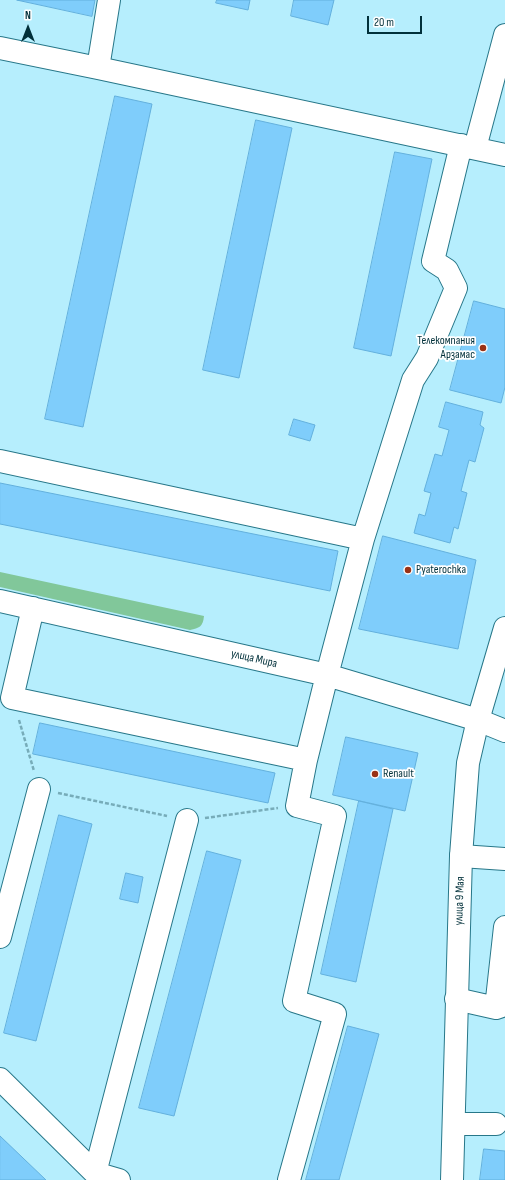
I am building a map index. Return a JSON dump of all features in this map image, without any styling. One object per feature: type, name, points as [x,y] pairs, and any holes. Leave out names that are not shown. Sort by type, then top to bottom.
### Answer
[{"type":"main road","points":[[98,68],[109,0]]},
{"type":"main road","points":[[289,1180],[335,1014],[294,1001],[335,816],[296,806],[327,675],[363,539],[413,380],[427,358],[456,288],[447,270],[433,261],[468,146],[505,35]]},
{"type":"main road","points":[[0,48],[505,155]]},
{"type":"main road","points":[[0,461],[363,539]]},
{"type":"main road","name":"улица Мира","points":[[0,601],[327,675],[478,720],[505,731]]},
{"type":"main road","points":[[33,608],[12,698],[306,760]]},
{"type":"main road","name":"улица 9 Мая","points":[[452,1180],[461,856],[468,763],[478,720],[505,628]]},
{"type":"main road","points":[[0,937],[39,789]]},
{"type":"main road","points":[[95,1173],[187,820]]},
{"type":"main road","points":[[461,856],[505,859]]},
{"type":"main road","points":[[456,1000],[500,1007],[505,927]]},
{"type":"main road","points":[[0,1079],[95,1173],[119,1180]]},
{"type":"main road","points":[[454,1124],[496,1124]]},
{"type":"path","points":[[12,698],[39,789],[187,820],[296,806]]},
{"type":"green space","points":[[0,572],[204,616],[203,623],[196,629],[190,630],[0,587]]},
{"type":"building","points":[[17,0],[95,0],[92,16]]},
{"type":"building","points":[[217,0],[250,0],[248,10],[216,3]]},
{"type":"building","points":[[294,0],[334,0],[328,25],[291,16]]},
{"type":"building","points":[[115,96],[152,104],[83,427],[45,419]]},
{"type":"building","points":[[256,120],[292,128],[239,378],[203,370]]},
{"type":"building","points":[[395,152],[432,159],[391,356],[354,348]]},
{"type":"building","name":"Телекомпания Арзамас","points":[[474,301],[505,309],[505,387],[501,403],[450,390]]},
{"type":"building","points":[[446,402],[483,412],[480,425],[484,428],[475,462],[469,460],[461,491],[467,493],[458,529],[454,527],[450,543],[414,533],[419,514],[425,516],[431,493],[424,491],[435,454],[442,456],[449,430],[439,427]]},
{"type":"building","points":[[294,419],[315,425],[310,441],[289,435]]},
{"type":"building","points":[[0,483],[338,551],[330,591],[0,524]]},
{"type":"building","points":[[383,536],[476,560],[458,649],[359,629]]},
{"type":"building","points":[[40,723],[275,773],[268,803],[33,754]]},
{"type":"building","name":"Renault","points":[[346,737],[418,753],[405,811],[333,795]]},
{"type":"building","points":[[359,801],[393,809],[356,982],[321,974]]},
{"type":"building","points":[[59,815],[92,824],[36,1041],[4,1033]]},
{"type":"building","points":[[207,851],[241,860],[174,1116],[139,1108]]},
{"type":"building","points":[[126,873],[143,877],[138,903],[120,899]]},
{"type":"building","points":[[348,1026],[379,1034],[339,1180],[306,1180]]},
{"type":"building","points":[[0,1136],[46,1180],[0,1180]]},
{"type":"building","points":[[484,1149],[505,1151],[505,1180],[480,1180]]},
{"type":"place","name":"Телекомпания Арзамас","points":[[483,348]]},
{"type":"place","name":"Pyaterochka","points":[[408,570]]},
{"type":"place","name":"Renault","points":[[375,774]]}]
